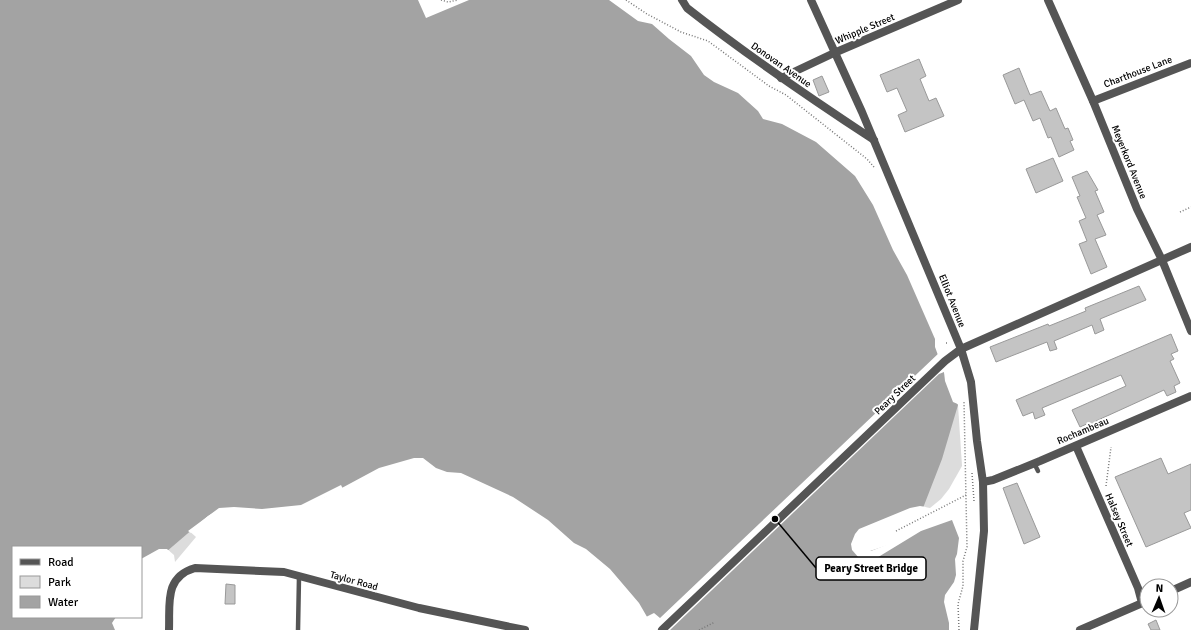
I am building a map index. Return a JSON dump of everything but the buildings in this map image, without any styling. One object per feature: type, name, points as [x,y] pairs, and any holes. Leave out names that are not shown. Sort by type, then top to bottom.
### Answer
[{"type":"street","name":"Donovan Avenue","points":[[682,0],[687,8],[781,78],[874,140]]},
{"type":"street","name":"Elliot Avenue","points":[[811,0],[874,140],[961,349],[972,382],[977,441],[983,482],[984,531],[974,630]]},
{"type":"street","name":"Whipple Street","points":[[781,78],[834,53],[958,0]]},
{"type":"street","name":"Meyerkord Avenue","points":[[1048,0],[1093,101],[1137,209],[1189,319],[1191,331]]},
{"type":"street","name":"Charthouse Lane","points":[[1093,101],[1191,63]]},
{"type":"street","name":"Peary Street","points":[[662,630],[945,361],[961,349],[1191,247]]},
{"type":"street","name":"Rochambeau","points":[[983,482],[1039,466],[1076,446],[1191,396]]},
{"type":"street","name":"Halsey Street","points":[[1076,446],[1139,590]]},
{"type":"street","name":"Taylor Road","points":[[169,630],[170,592],[179,576],[186,570],[195,568],[274,571],[419,608],[525,630]]},
{"type":"street","points":[[1179,587],[1191,582]]},
{"type":"street","points":[[1080,630],[1139,605]]},
{"type":"lane","points":[[298,630],[299,577]]},
{"type":"path","points":[[441,0],[448,2],[458,0]]},
{"type":"path","points":[[626,0],[647,14],[681,32],[708,41],[769,86],[786,95],[867,159],[874,167]]},
{"type":"path","points":[[1180,212],[1191,207]]},
{"type":"path","points":[[959,630],[960,623],[958,604],[963,586],[963,561],[967,547],[964,399]]},
{"type":"path","points":[[967,402],[968,409]]},
{"type":"path","points":[[1106,486],[1111,446]]},
{"type":"path","points":[[972,470],[974,506]]},
{"type":"path","points":[[896,531],[966,495]]},
{"type":"path","points":[[699,630],[715,622]]},
{"type":"green space","points":[[945,381],[958,405],[962,466],[949,489],[941,499],[930,508],[920,506]]},
{"type":"green space","points":[[187,529],[196,537],[175,562],[174,555],[167,549],[133,546]]},
{"type":"water","points":[[0,0],[418,0],[426,18],[469,0],[609,0],[638,21],[652,24],[691,56],[704,75],[714,82],[738,93],[758,111],[763,119],[782,124],[816,142],[855,176],[873,205],[893,250],[907,275],[935,339],[935,347],[954,399],[958,405],[942,459],[923,508],[889,523],[861,539],[860,544],[867,552],[894,543],[952,516],[962,538],[956,567],[958,577],[950,598],[953,630],[661,630],[654,623],[650,622],[639,603],[610,569],[586,549],[574,543],[548,520],[513,497],[461,473],[447,472],[436,468],[423,458],[414,458],[379,468],[325,497],[300,507],[282,511],[220,509],[208,516],[166,552],[146,565],[142,574],[142,546],[12,546],[12,618],[127,618],[127,630],[0,630]]},
{"type":"pier","points":[[940,352],[955,398],[960,405],[953,402],[945,381],[944,372],[939,374],[670,630],[659,630],[654,624],[649,624],[646,617],[654,613],[660,618]]},
{"type":"pier","points":[[341,485],[343,489],[301,509],[282,513],[220,511],[210,517],[191,533],[188,531],[219,508],[234,507],[262,509],[301,505]]},
{"type":"pier","points":[[920,506],[926,507],[924,510],[919,511],[901,523],[890,525],[862,543],[864,547],[871,551],[886,545],[938,516],[953,515],[962,534],[963,549],[958,567],[960,578],[952,599],[955,630],[949,630],[949,623],[944,602],[945,595],[954,582],[956,575],[955,559],[959,538],[952,520],[921,531],[875,559],[863,560],[859,558],[852,550],[851,544],[859,529],[910,508]]},
{"type":"pier","points":[[159,549],[167,549],[170,552],[160,557],[150,567],[147,567],[142,576],[142,558]]},
{"type":"pier","points":[[115,618],[129,618],[129,630],[115,630],[112,623]]},
{"type":"place","name":"Peary Street Bridge","points":[[775,519]]}]
